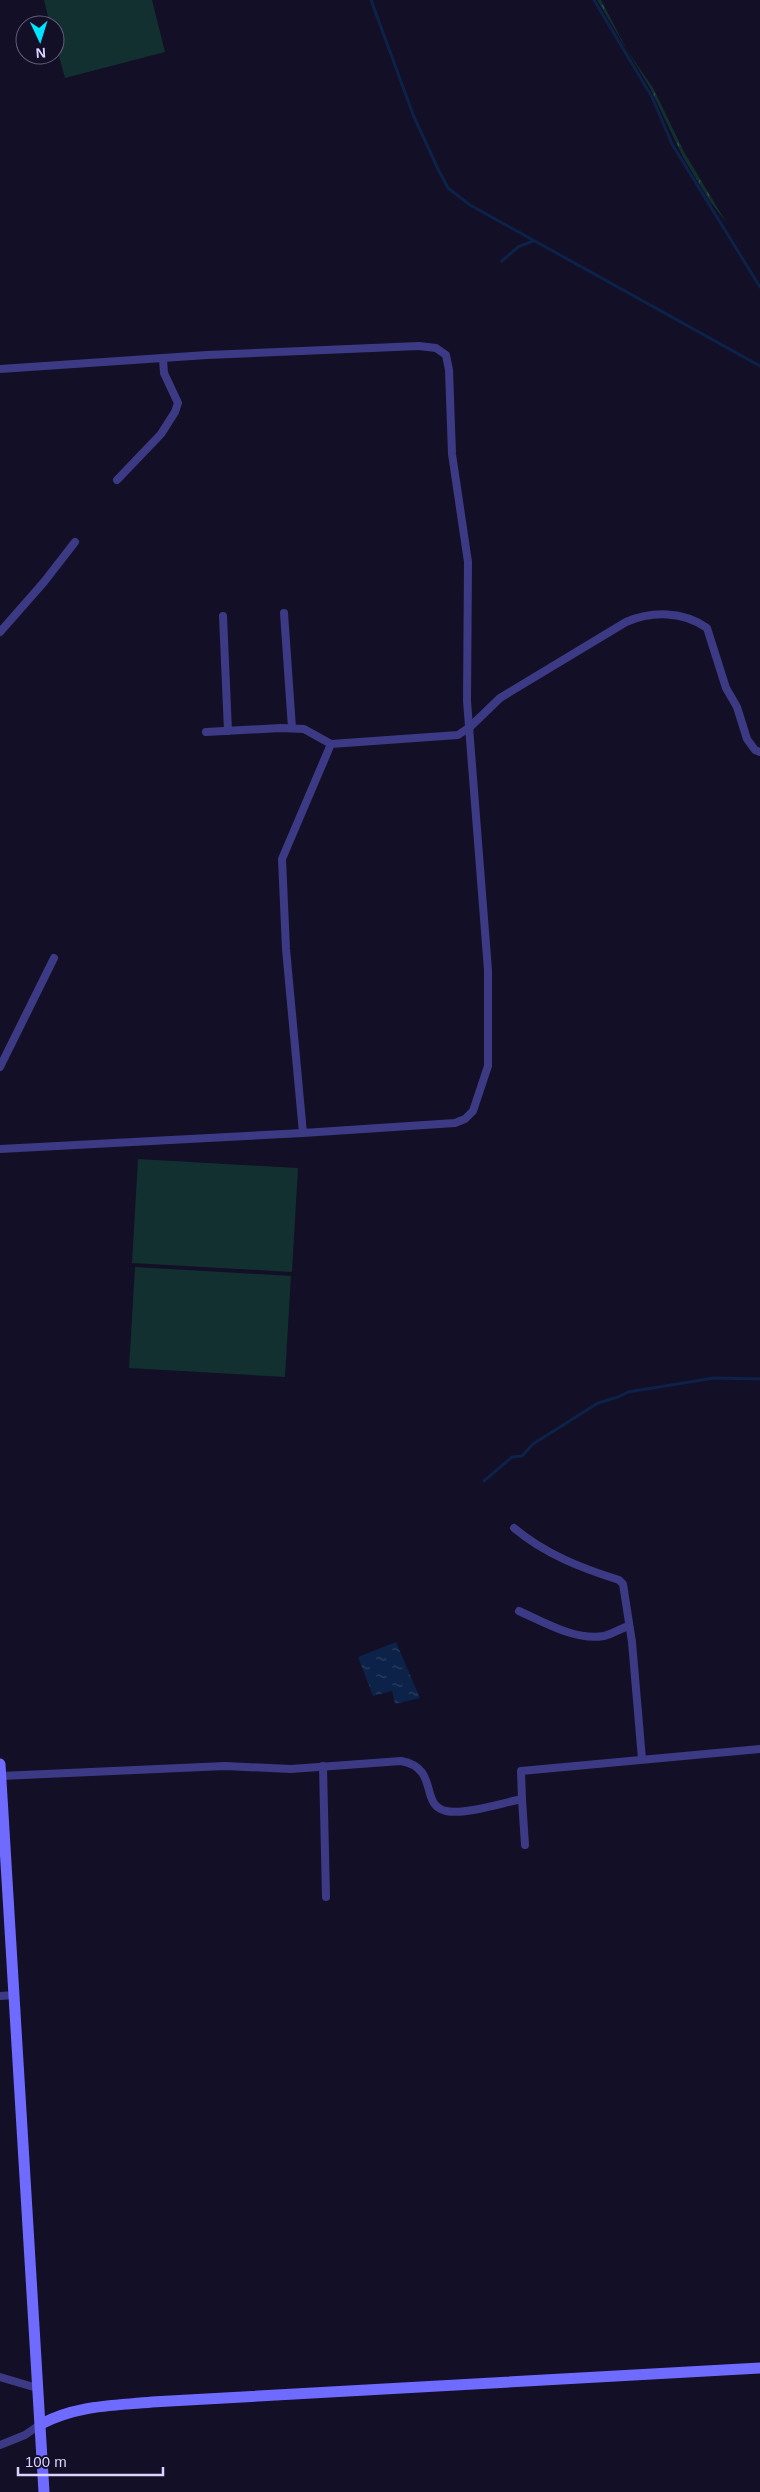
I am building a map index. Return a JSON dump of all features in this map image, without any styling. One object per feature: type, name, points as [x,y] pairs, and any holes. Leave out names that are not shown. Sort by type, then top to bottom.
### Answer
[{"type":"street","points":[[0,369],[419,346],[436,348],[446,356],[450,379],[452,454],[468,562],[467,701],[488,970],[490,1044],[488,1066],[473,1111],[465,1119],[455,1123],[0,1149]]},
{"type":"street","points":[[117,480],[161,434],[175,412],[178,402],[164,373],[163,359]]},
{"type":"street","points":[[0,632],[44,582],[75,542]]},
{"type":"street","points":[[284,613],[292,728]]},
{"type":"street","points":[[206,732],[304,729],[331,744],[458,735],[470,727],[500,698],[626,622],[642,615],[659,614],[699,622],[707,628],[726,688],[737,706],[747,739],[755,750],[760,752]]},
{"type":"street","points":[[223,616],[228,731]]},
{"type":"street","points":[[303,1133],[286,949],[282,858],[331,744]]},
{"type":"street","points":[[0,1067],[54,958]]},
{"type":"street","points":[[514,1528],[531,1543],[557,1557],[618,1580],[624,1588],[642,1759]]},
{"type":"street","points":[[519,1611],[565,1631],[595,1636],[605,1636],[629,1626]]},
{"type":"street","points":[[525,1845],[521,1771],[760,1749]]},
{"type":"street","points":[[44,2492],[0,1770],[225,1766],[292,1769],[401,1761],[412,1763],[424,1775],[432,1801],[443,1811],[454,1812],[522,1799]]},
{"type":"street","points":[[323,1766],[326,1897]]},
{"type":"street","points":[[0,1996],[14,1996]]},
{"type":"street","points":[[0,2445],[26,2435],[41,2424],[62,2413],[81,2409],[152,2402],[760,2368]]},
{"type":"street","points":[[0,2377],[37,2388]]},
{"type":"green space","points":[[44,0],[152,0],[165,52],[65,78],[61,65],[65,65],[65,15],[48,15]]},
{"type":"green space","points":[[597,0],[601,0],[626,49]]},
{"type":"green space","points":[[628,51],[653,88],[684,152],[726,222],[709,200],[683,157],[650,88]]},
{"type":"green space","points":[[138,1159],[298,1168],[292,1272],[132,1263]]},
{"type":"green space","points":[[135,1267],[291,1276],[285,1377],[129,1368]]},
{"type":"water","points":[[396,1642],[420,1698],[395,1704],[392,1691],[373,1696],[358,1657]]},
{"type":"waterway","points":[[371,0],[414,117],[448,188],[470,205],[760,366]]},
{"type":"waterway","points":[[594,0],[652,97],[672,144],[760,287]]},
{"type":"waterway","points":[[502,261],[518,247],[533,241]]},
{"type":"waterway","points":[[484,1481],[512,1457],[522,1456],[533,1444],[598,1403],[628,1392],[714,1378],[760,1379]]}]
